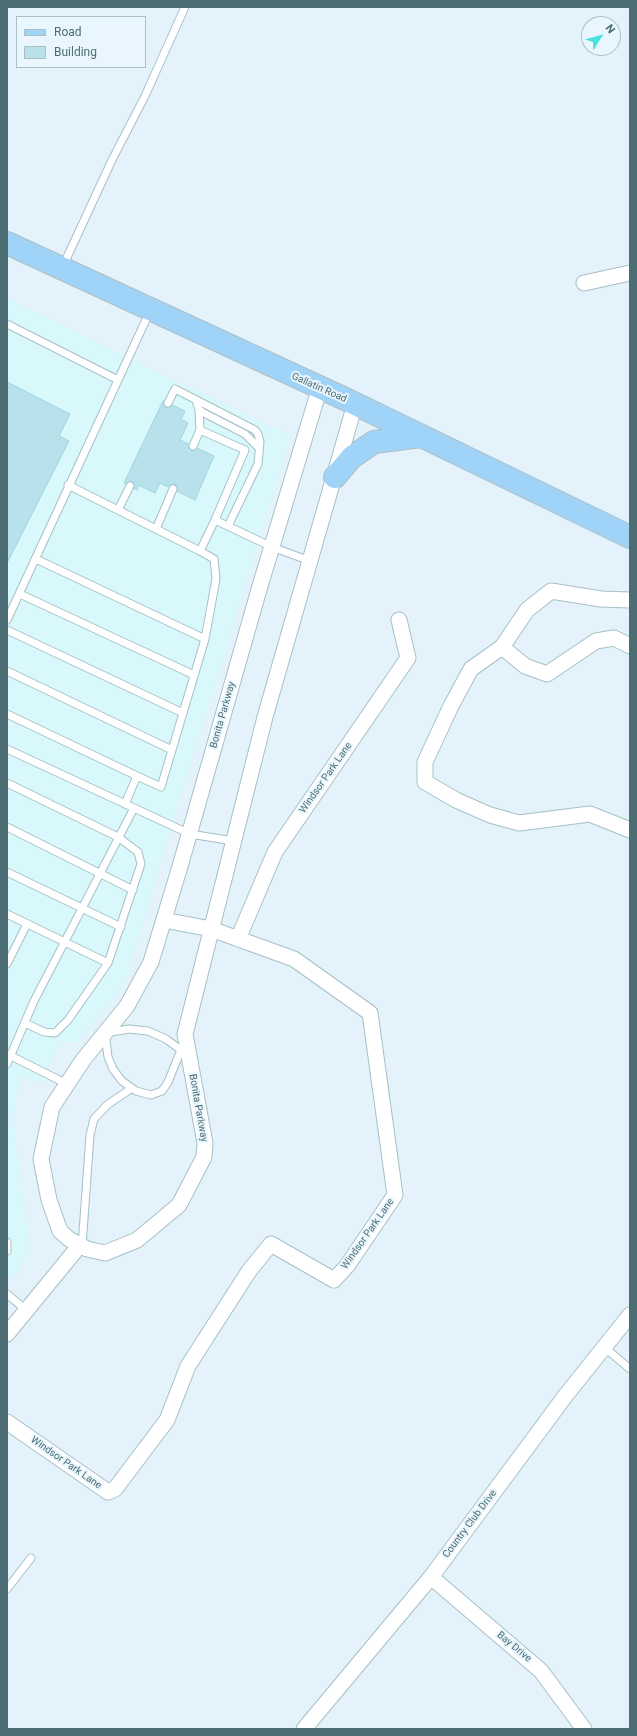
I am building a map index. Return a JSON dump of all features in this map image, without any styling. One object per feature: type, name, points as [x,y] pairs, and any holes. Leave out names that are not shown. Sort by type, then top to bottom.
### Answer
[{"type":"main road","name":"Gallatin Road","points":[[7,243],[320,387],[630,537]]},
{"type":"main road","points":[[334,476],[352,457],[374,442],[421,436]]},
{"type":"street","points":[[584,283],[630,273]]},
{"type":"street","name":"Bonita Parkway","points":[[320,387],[272,547],[190,834],[151,962],[127,1006],[83,1060],[52,1107],[41,1160],[49,1200],[60,1231],[69,1239],[81,1246],[105,1253],[137,1240],[179,1205],[204,1157],[205,1143],[185,1053],[185,1034],[265,717],[355,404]]},
{"type":"street","points":[[630,600],[601,599],[551,591],[527,610],[502,647],[471,669],[450,706],[425,762],[425,782],[456,800],[490,815],[519,823],[590,814],[630,830]]},
{"type":"street","name":"Windsor Park Lane","points":[[238,939],[275,852],[408,658],[399,620]]},
{"type":"street","points":[[502,647],[525,666],[547,674],[596,641],[614,638],[630,646]]},
{"type":"street","name":"Windsor Park Lane","points":[[7,1422],[108,1492],[115,1489],[167,1420],[188,1366],[249,1271],[271,1244],[334,1280],[347,1266],[395,1196],[370,1013],[294,960],[211,929],[164,920]]},
{"type":"street","points":[[7,1334],[81,1246]]},
{"type":"street","name":"Country Club Drive","points":[[304,1729],[431,1577],[566,1395],[630,1314]]},
{"type":"street","name":"Bay Drive","points":[[431,1577],[541,1671],[584,1729]]},
{"type":"lane","points":[[62,268],[112,160],[145,96],[185,7]]},
{"type":"lane","points":[[7,620],[36,559],[68,485],[151,309]]},
{"type":"lane","points":[[7,324],[118,380]]},
{"type":"lane","points":[[168,403],[175,389],[255,430],[258,434],[260,448],[258,464],[228,526]]},
{"type":"lane","points":[[193,446],[200,430],[199,410],[196,400]]},
{"type":"lane","points":[[199,410],[245,434],[260,448]]},
{"type":"lane","points":[[200,430],[245,450],[216,520],[200,551]]},
{"type":"lane","points":[[7,714],[161,787],[205,639],[216,579],[214,559],[68,485]]},
{"type":"lane","points":[[118,510],[130,486]]},
{"type":"lane","points":[[156,529],[173,489]]},
{"type":"lane","points":[[216,520],[272,547],[310,561]]},
{"type":"lane","points":[[36,559],[205,639]]},
{"type":"lane","points":[[20,594],[194,675]]},
{"type":"lane","points":[[7,630],[183,713]]},
{"type":"lane","points":[[7,671],[172,750]]},
{"type":"lane","points":[[7,749],[190,834],[233,841]]},
{"type":"lane","points":[[125,804],[137,776]]},
{"type":"lane","points":[[7,783],[118,838],[138,852],[141,864],[108,963],[68,1020],[55,1033],[44,1032],[25,1023]]},
{"type":"lane","points":[[7,1064],[9,1055],[34,1001],[134,808]]},
{"type":"lane","points":[[7,828],[133,890]]},
{"type":"lane","points":[[7,872],[121,927]]},
{"type":"lane","points":[[7,914],[108,963]]},
{"type":"lane","points":[[7,964],[27,924]]},
{"type":"lane","points":[[129,1029],[148,1031],[166,1039],[185,1053],[162,1091],[151,1094],[136,1091],[122,1081],[113,1069],[108,1057],[105,1033],[129,1029]]},
{"type":"lane","points":[[9,1055],[67,1084]]},
{"type":"lane","points":[[81,1246],[90,1135],[94,1119],[107,1105],[132,1088]]},
{"type":"lane","points":[[7,1242],[7,1251]]},
{"type":"lane","points":[[7,1294],[26,1310]]},
{"type":"lane","points":[[604,1347],[630,1369]]},
{"type":"lane","points":[[7,1589],[31,1558]]},
{"type":"shaded area","points":[[7,298],[290,436],[125,982],[79,1041],[60,1043],[40,1084],[21,1076],[13,1120],[30,1252],[13,1279],[7,1275]]},
{"type":"building","points":[[7,382],[70,414],[59,436],[69,441],[7,563]]},
{"type":"building","points":[[163,401],[166,408],[172,405],[185,411],[181,419],[188,423],[180,440],[188,444],[188,447],[191,450],[194,451],[197,448],[214,456],[195,500],[177,491],[178,488],[175,484],[168,487],[160,483],[155,493],[139,485],[137,490],[134,488],[132,481],[126,484],[124,483]]}]
